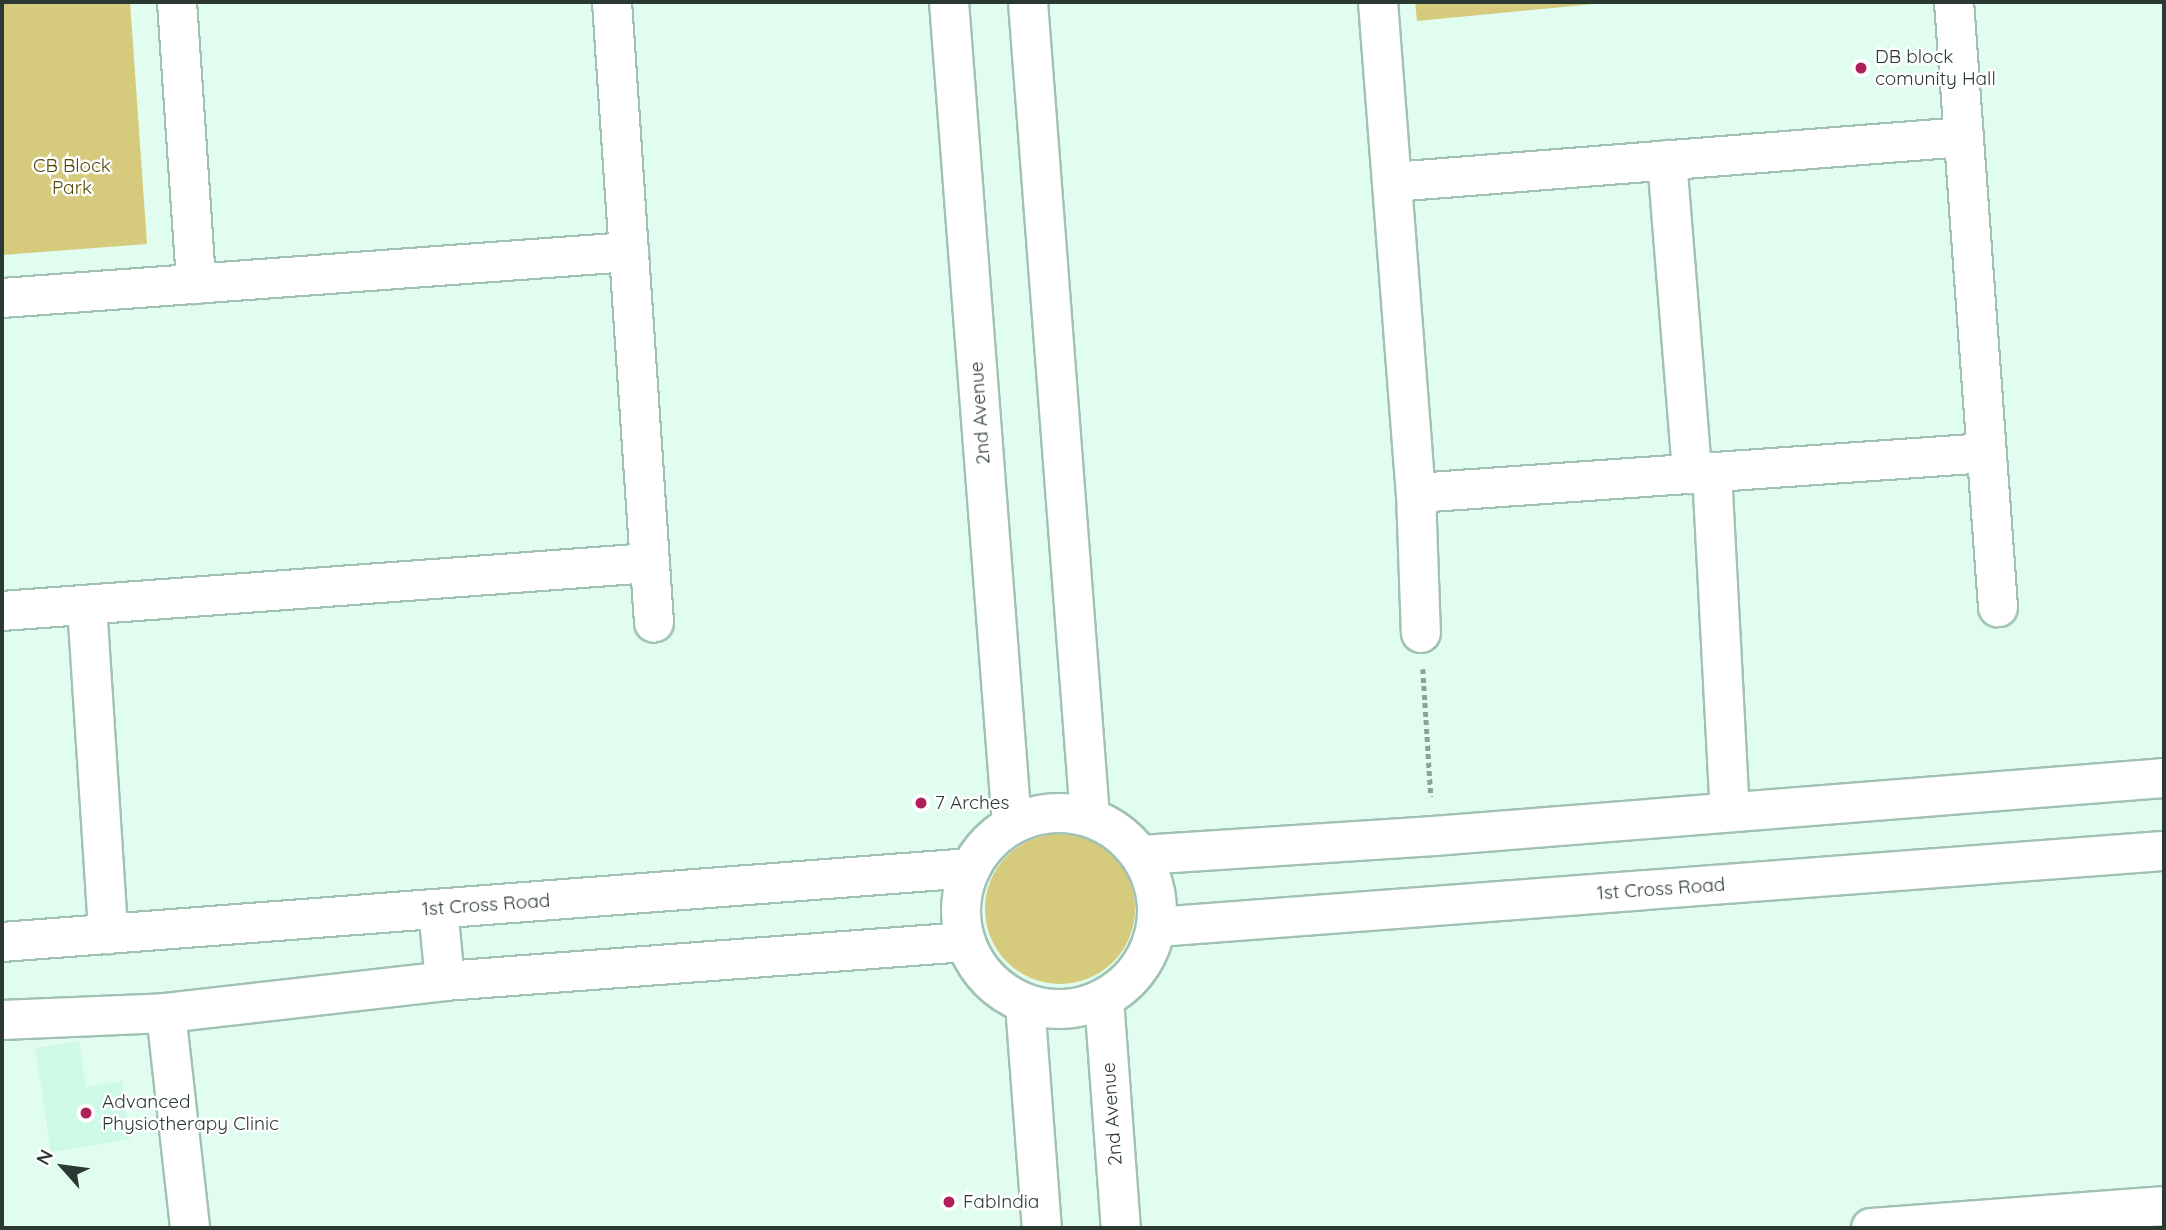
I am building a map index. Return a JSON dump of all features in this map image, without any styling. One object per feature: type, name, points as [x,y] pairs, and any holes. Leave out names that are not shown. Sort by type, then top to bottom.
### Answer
[{"type":"street","points":[[177,2],[196,284]]},
{"type":"street","points":[[612,2],[654,623]]},
{"type":"street","name":"2nd Avenue","points":[[949,2],[1012,825]]},
{"type":"street","points":[[1028,2],[1090,817]]},
{"type":"street","points":[[1378,2],[1416,493],[1421,634]]},
{"type":"street","points":[[1954,2],[1998,607]]},
{"type":"street","points":[[1393,182],[1964,138]]},
{"type":"street","points":[[1667,160],[1702,473],[1730,811]]},
{"type":"street","points":[[2,299],[629,253]]},
{"type":"street","points":[[1416,493],[1987,453]]},
{"type":"street","points":[[2,611],[650,564]]},
{"type":"street","points":[[87,605],[108,934]]},
{"type":"street","points":[[1140,855],[1434,836],[2164,778]]},
{"type":"street","points":[[1050,813],[1090,817],[1118,832],[1140,855],[1152,877],[1158,902],[1157,927],[1150,950],[1139,970],[1123,986],[1104,999],[1065,1010],[1025,1004],[1005,994],[988,980],[965,942],[961,917],[963,892],[971,868],[995,836],[1012,825],[1050,813]]},
{"type":"street","name":"1st Cross Road","points":[[1157,927],[2164,851]]},
{"type":"street","name":"1st Cross Road","points":[[2,942],[971,868]]},
{"type":"street","points":[[438,909],[445,981]]},
{"type":"street","points":[[2,1020],[166,1013],[445,981],[965,942]]},
{"type":"street","name":"2nd Avenue","points":[[1104,999],[1121,1228]]},
{"type":"street","points":[[1025,1004],[1042,1228]]},
{"type":"street","points":[[166,1013],[190,1228]]},
{"type":"street","points":[[1871,1228],[2068,1221],[2164,1206]]},
{"type":"path","points":[[1421,634],[1434,836]]},
{"type":"shaded area","name":"Advanced Physiotherapy Clinic","points":[[79,1041],[86,1087],[122,1081],[131,1139],[51,1152],[35,1048]]},
{"type":"green space","name":"CB Block Park","points":[[2,2],[130,2],[147,244],[2,255]]},
{"type":"green space","points":[[1415,2],[1614,2],[1417,21]]},
{"type":"green space","points":[[1060,834],[1089,839],[1113,856],[1130,880],[1135,909],[1130,938],[1113,962],[1089,979],[1060,984],[1031,979],[1007,962],[990,938],[985,909],[990,880],[1007,856],[1031,839]]},
{"type":"place","name":"DB block comunity Hall","points":[[1861,68]]},
{"type":"place","name":"7 Arches","points":[[921,803]]},
{"type":"place","name":"Advanced Physiotherapy Clinic","points":[[86,1113]]},
{"type":"place","name":"FabIndia","points":[[949,1202]]}]
